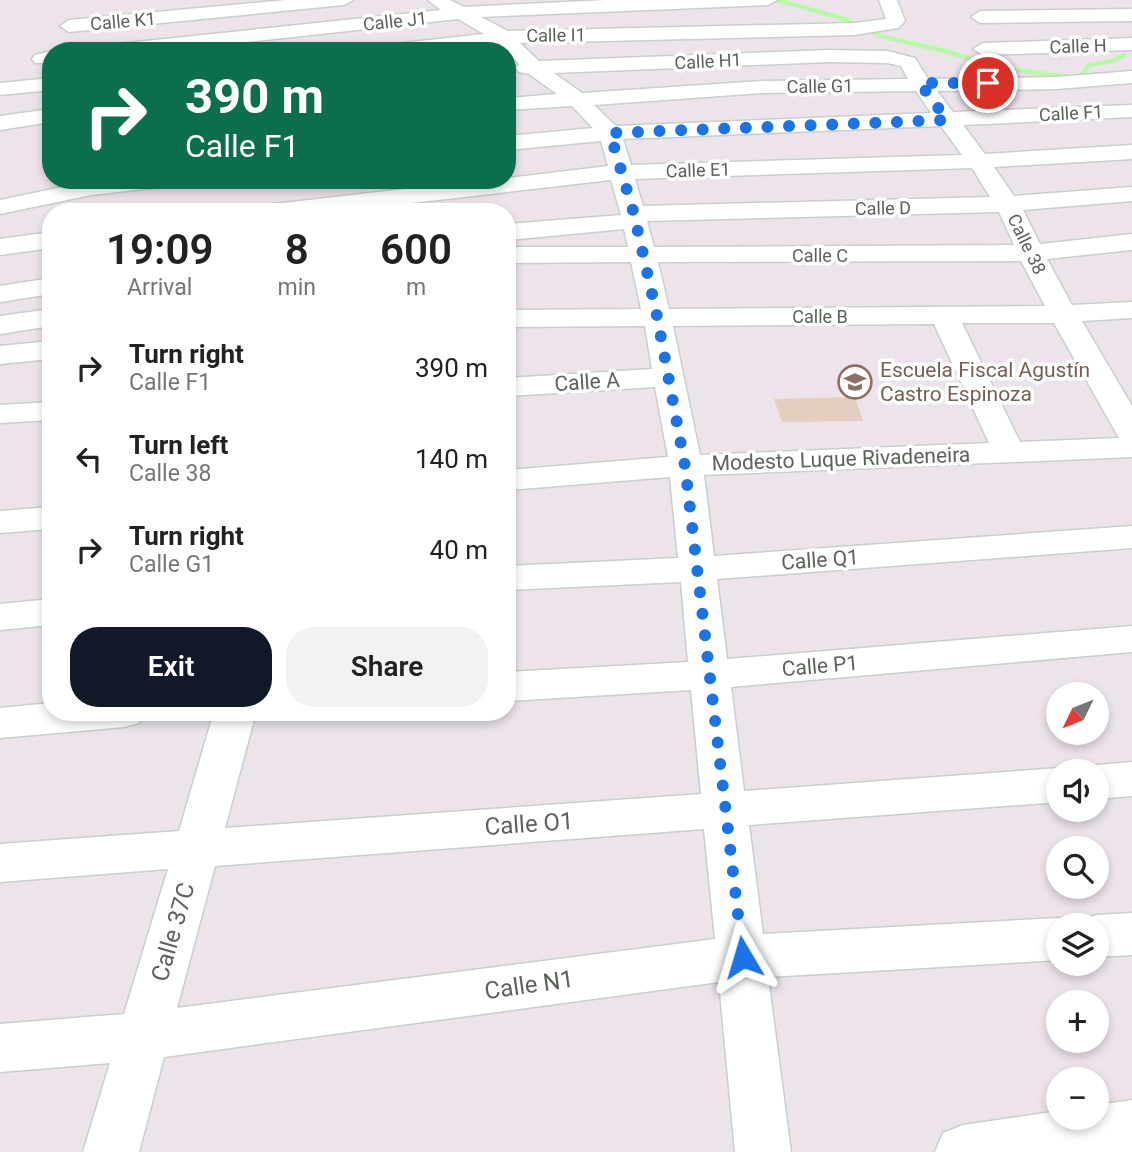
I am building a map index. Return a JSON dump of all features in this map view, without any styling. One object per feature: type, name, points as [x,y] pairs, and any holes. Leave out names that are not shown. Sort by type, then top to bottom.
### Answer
[{"type":"street","name":"Calle K1","points":[[69,26],[227,5],[344,0]]},
{"type":"street","name":"Calle J1","points":[[198,42],[258,36],[448,7],[501,9],[768,0]]},
{"type":"street","name":"Calle I1","points":[[516,58],[564,34],[686,34],[854,29],[891,24],[896,21],[888,0]]},
{"type":"street","points":[[1089,0],[1128,47]]},
{"type":"street","points":[[683,3],[689,62],[686,92]]},
{"type":"street","points":[[227,5],[264,42]]},
{"type":"street","points":[[448,7],[494,42]]},
{"type":"street","points":[[980,17],[1132,15]]},
{"type":"street","name":"Calle H","points":[[983,49],[1128,47]]},
{"type":"street","name":"Calle H1","points":[[516,58],[689,62],[829,55],[887,57],[914,73]]},
{"type":"street","points":[[516,59],[577,99],[610,133],[634,218],[657,316],[685,466],[743,957],[763,1152]]},
{"type":"street","name":"Calle G1","points":[[516,103],[914,73],[1056,83],[1132,77]]},
{"type":"street","name":"Calle 38","points":[[914,73],[1007,204],[1063,314],[1132,434]]},
{"type":"street","points":[[0,89],[42,85]]},
{"type":"street","name":"Calle F1","points":[[516,142],[610,133],[1132,111]]},
{"type":"street","points":[[0,123],[42,117]]},
{"type":"street","name":"Calle E1","points":[[516,183],[621,172],[979,161],[1132,152]]},
{"type":"street","points":[[0,206],[69,189]]},
{"type":"street","name":"Calle E1","points":[[330,203],[453,189]]},
{"type":"street","name":"Calle D","points":[[516,231],[634,218],[1007,204],[1132,194]]},
{"type":"street","points":[[0,247],[42,241]]},
{"type":"street","name":"Calle C","points":[[516,256],[1030,253],[1132,242]]},
{"type":"street","points":[[0,294],[42,287]]},
{"type":"street","name":"Calle B","points":[[516,319],[944,316],[1132,310]]},
{"type":"street","points":[[944,316],[1009,452]]},
{"type":"street","points":[[0,325],[42,318]]},
{"type":"street","points":[[0,355],[42,351]]},
{"type":"street","points":[[1099,374],[1132,372]]},
{"type":"street","name":"Calle A","points":[[516,386],[667,377]]},
{"type":"street","points":[[0,414],[42,412]]},
{"type":"street","name":"Modesto Luque Rivadeneira","points":[[516,479],[685,466],[1132,447]]},
{"type":"street","points":[[0,523],[42,519]]},
{"type":"street","name":"Calle Q1","points":[[516,578],[698,569],[1132,537]]},
{"type":"street","points":[[0,617],[42,613]]},
{"type":"street","name":"Calle P1","points":[[516,687],[710,675],[1132,639]]},
{"type":"street","points":[[0,723],[42,719]]},
{"type":"street","name":"Calle 37C","points":[[111,1152],[232,721]]},
{"type":"street","points":[[1109,781],[1132,779]]},
{"type":"street","name":"Calle O1","points":[[0,863],[1046,786]]},
{"type":"street","points":[[1109,935],[1132,934]]},
{"type":"street","name":"Calle N1","points":[[0,1048],[144,1037],[743,957],[1046,940]]},
{"type":"street","points":[[963,1152],[1132,1127]]},
{"type":"shaded area","points":[[855,397],[863,421],[782,422],[774,399]]},
{"type":"waterway","points":[[776,0],[845,19],[880,36],[949,52],[997,68],[1080,78],[1089,65],[1112,61],[1124,55]]},
{"type":"place","name":"Escuela Fiscal Agustín Castro Espinoza","points":[[855,382]]},
{"type":"route","points":[[743,957],[685,466],[657,316],[641,257],[634,214],[610,133],[947,120],[920,83],[988,83]]}]
